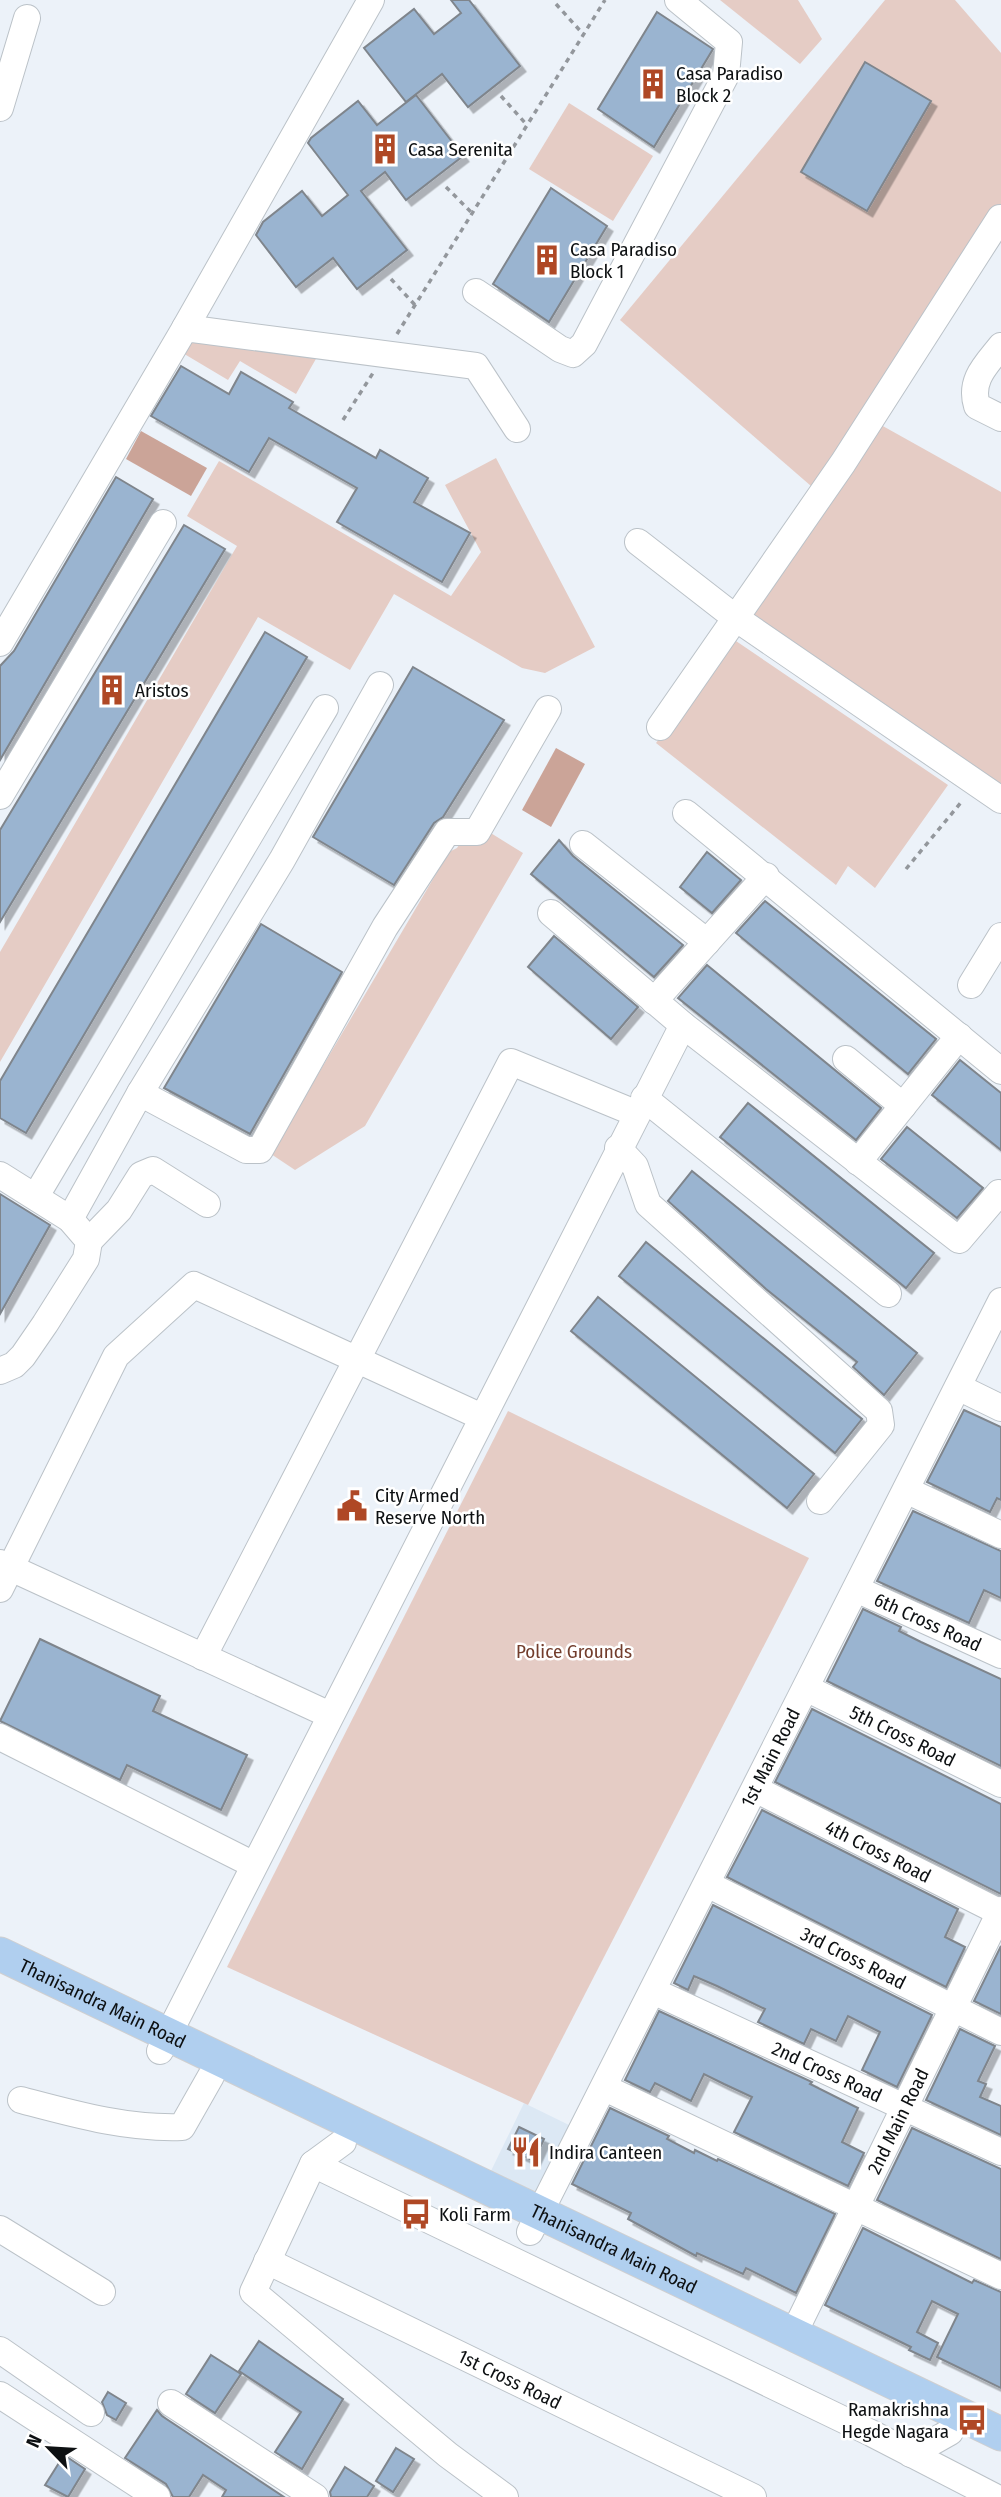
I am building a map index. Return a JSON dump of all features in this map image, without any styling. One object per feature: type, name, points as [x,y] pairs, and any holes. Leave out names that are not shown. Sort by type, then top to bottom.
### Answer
[{"type":"main road","name":"Thanisandra Main Road","points":[[0,1954],[164,2042],[536,2223],[1001,2456]]},
{"type":"main road","name":"Thanisandra Main Road","points":[[0,1978],[164,2042],[211,2076],[343,2142],[794,2333],[1001,2434]]},
{"type":"street","points":[[0,643],[186,328],[371,0]]},
{"type":"street","points":[[476,292],[560,349],[573,354],[584,344],[726,75],[729,42],[678,0]]},
{"type":"street","points":[[0,108],[27,18]]},
{"type":"street","points":[[660,727],[843,463],[1000,218]]},
{"type":"street","points":[[186,328],[476,366],[517,429]]},
{"type":"street","points":[[1001,346],[976,380],[974,394],[977,406],[1001,418]]},
{"type":"street","points":[[0,796],[163,523]]},
{"type":"street","points":[[638,542],[737,619],[1001,800]]},
{"type":"street","points":[[70,1219],[140,1093],[282,860],[380,685]]},
{"type":"street","points":[[36,1196],[325,708]]},
{"type":"street","points":[[140,1093],[246,1150],[260,1150],[386,927],[447,832],[477,832],[548,709]]},
{"type":"street","points":[[686,813],[1001,1071]]},
{"type":"street","points":[[583,844],[707,942]]},
{"type":"street","points":[[654,1001],[766,876]]},
{"type":"street","points":[[551,913],[683,1025],[959,1240],[999,1193]]},
{"type":"street","points":[[971,985],[1001,936]]},
{"type":"street","points":[[164,2042],[639,1106],[683,1025]]},
{"type":"street","points":[[858,1162],[959,1037]]},
{"type":"street","points":[[846,1059],[903,1106]]},
{"type":"street","points":[[203,1657],[511,1062],[639,1106],[888,1294]]},
{"type":"street","points":[[618,1149],[635,1166],[648,1204],[879,1411],[881,1424],[820,1500]]},
{"type":"street","points":[[0,1371],[14,1365],[23,1356],[86,1259],[89,1241],[119,1210],[141,1175],[153,1170],[207,1204]]},
{"type":"street","points":[[0,1175],[70,1219],[89,1241]]},
{"type":"street","points":[[330,1715],[203,1657],[3,1573],[116,1356],[194,1285],[482,1417]]},
{"type":"street","name":"1st Main Road","points":[[536,2223],[1001,1301]]},
{"type":"street","points":[[958,1387],[1001,1408]]},
{"type":"street","points":[[906,1490],[1001,1535]]},
{"type":"street","name":"6th Cross Road","points":[[856,1589],[1001,1655]]},
{"type":"street","name":"5th Cross Road","points":[[806,1688],[1001,1784]]},
{"type":"street","points":[[0,1737],[254,1865]]},
{"type":"street","name":"4th Cross Road","points":[[755,1790],[1001,1912]]},
{"type":"street","name":"3rd Cross Road","points":[[707,1884],[1001,2032]]},
{"type":"street","name":"2nd Main Road","points":[[794,2333],[1001,1912]]},
{"type":"street","name":"2nd Cross Road","points":[[653,1991],[1001,2152]]},
{"type":"street","points":[[20,2100],[108,2123],[155,2128],[182,2127],[211,2076]]},
{"type":"street","points":[[605,2088],[1001,2276]]},
{"type":"street","points":[[343,2142],[313,2164],[253,2292],[448,2455],[505,2497]]},
{"type":"street","points":[[313,2164],[995,2497]]},
{"type":"street","points":[[0,2229],[102,2292]]},
{"type":"street","name":"1st Cross Road","points":[[267,2261],[753,2497]]},
{"type":"street","points":[[0,2350],[91,2413]]},
{"type":"street","points":[[0,2395],[157,2497]]},
{"type":"street","points":[[171,2403],[315,2497]]},
{"type":"street","points":[[911,2454],[950,2432]]},
{"type":"path","points":[[343,420],[605,0]]},
{"type":"path","points":[[556,4],[583,35]]},
{"type":"path","points":[[501,96],[527,125]]},
{"type":"path","points":[[446,187],[472,213]]},
{"type":"path","points":[[391,279],[415,305]]},
{"type":"path","points":[[906,869],[978,783]]},
{"type":"shaded area","points":[[141,431],[207,468],[191,496],[126,459]]},
{"type":"shaded area","points":[[556,748],[585,764],[551,827],[522,810]]},
{"type":"shaded area","points":[[524,2103],[569,2125],[534,2197],[489,2175]]},
{"type":"green space","points":[[720,0],[798,0],[822,39],[800,64]]},
{"type":"green space","points":[[885,0],[955,0],[1001,53],[1001,211],[811,486],[620,320]]},
{"type":"green space","points":[[569,103],[653,156],[613,221],[529,169]]},
{"type":"green space","points":[[189,336],[317,357],[296,394],[240,361],[228,380],[181,352]]},
{"type":"green space","points":[[881,425],[1001,492],[1001,790],[750,616]]},
{"type":"green space","points":[[496,458],[595,647],[545,673],[522,668],[394,594],[350,670],[258,617],[0,1062],[0,952],[237,546],[187,516],[219,461],[451,596],[481,552],[445,485]]},
{"type":"green space","points":[[733,639],[948,785],[875,888],[848,866],[836,885],[656,743]]},
{"type":"green space","points":[[473,822],[523,853],[365,1126],[295,1170],[271,1154],[449,852],[457,848]]},
{"type":"green space","name":"Police Grounds","points":[[508,1411],[809,1558],[528,2105],[227,1967]]},
{"type":"building","points":[[451,0],[469,0],[520,66],[468,107],[442,74],[406,102],[364,48],[414,9],[434,34],[461,13]]},
{"type":"building","name":"Casa Paradiso Block 2","points":[[657,12],[713,49],[654,147],[598,109]]},
{"type":"building","points":[[865,62],[931,101],[867,211],[801,172]]},
{"type":"building","name":"Casa Serenita","points":[[416,95],[463,156],[406,200],[385,172],[361,191],[407,250],[357,289],[333,258],[296,287],[256,235],[263,222],[302,191],[322,216],[348,195],[308,143],[311,138],[358,101],[377,125]]},
{"type":"building","name":"Casa Paradiso Block 1","points":[[551,188],[607,226],[549,322],[493,284]]},
{"type":"building","points":[[181,366],[229,394],[241,372],[293,402],[289,408],[376,458],[380,450],[428,478],[414,502],[470,533],[442,582],[337,522],[357,488],[269,438],[249,472],[151,416]]},
{"type":"building","points":[[116,477],[153,499],[0,760],[0,666],[14,651]]},
{"type":"building","name":"Aristos","points":[[184,525],[225,549],[0,922],[0,830]]},
{"type":"building","points":[[265,632],[307,657],[26,1133],[0,1118],[0,1081]]},
{"type":"building","points":[[413,667],[504,720],[443,817],[434,823],[394,885],[313,837]]},
{"type":"building","points":[[559,840],[573,856],[683,945],[654,977],[531,874]]},
{"type":"building","points":[[707,852],[741,880],[712,913],[680,887]]},
{"type":"building","points":[[765,901],[936,1039],[908,1074],[736,933]]},
{"type":"building","points":[[261,924],[342,972],[250,1134],[164,1088]]},
{"type":"building","points":[[554,936],[638,1007],[611,1039],[528,967]]},
{"type":"building","points":[[707,965],[881,1108],[856,1140],[678,998]]},
{"type":"building","points":[[960,1060],[1001,1093],[1001,1150],[932,1095]]},
{"type":"building","points":[[748,1103],[934,1253],[906,1288],[720,1137]]},
{"type":"building","points":[[907,1127],[983,1188],[957,1218],[881,1159]]},
{"type":"building","points":[[692,1171],[917,1353],[884,1395],[853,1367],[857,1362],[766,1289],[668,1201]]},
{"type":"building","points":[[0,1194],[50,1225],[0,1314]]},
{"type":"building","points":[[646,1242],[862,1419],[835,1453],[619,1276]]},
{"type":"building","points":[[598,1297],[814,1474],[787,1508],[571,1331]]},
{"type":"building","points":[[964,1410],[1001,1427],[1001,1500],[997,1498],[990,1512],[927,1482]]},
{"type":"building","points":[[913,1511],[1001,1551],[1001,1598],[984,1590],[969,1623],[877,1581]]},
{"type":"building","points":[[863,1609],[901,1627],[899,1631],[1001,1679],[1001,1766],[827,1681]]},
{"type":"building","points":[[40,1639],[160,1696],[153,1711],[247,1755],[221,1810],[127,1765],[120,1780],[0,1721]]},
{"type":"building","points":[[812,1709],[1001,1804],[1001,1894],[775,1782]]},
{"type":"building","points":[[762,1810],[958,1909],[945,1937],[965,1947],[946,1987],[727,1877]]},
{"type":"building","points":[[713,1905],[932,2015],[897,2087],[862,2070],[880,2032],[848,2016],[836,2041],[811,2029],[804,2044],[758,2022],[765,2009],[717,1986],[694,1976],[688,1990],[674,1983]]},
{"type":"building","points":[[1001,1946],[1001,2014],[974,2001]]},
{"type":"building","points":[[659,2011],[812,2082],[810,2084],[858,2108],[842,2142],[864,2153],[848,2186],[734,2132],[752,2097],[704,2074],[691,2101],[655,2083],[650,2092],[625,2080]]},
{"type":"building","points":[[960,2029],[995,2046],[978,2081],[986,2084],[980,2097],[1001,2106],[1001,2135],[926,2100]]},
{"type":"building","points":[[610,2108],[669,2136],[667,2139],[694,2153],[695,2150],[717,2161],[718,2159],[835,2214],[796,2293],[746,2268],[743,2274],[697,2253],[696,2256],[628,2219],[631,2213],[572,2184]]},
{"type":"building","points":[[519,2127],[544,2139],[534,2161],[508,2149]]},
{"type":"building","points":[[912,2128],[1001,2169],[1001,2259],[877,2200]]},
{"type":"building","points":[[863,2228],[972,2283],[974,2280],[1001,2292],[1001,2388],[937,2357],[958,2314],[932,2301],[917,2332],[938,2343],[930,2360],[909,2350],[911,2347],[825,2305]]},
{"type":"building","points":[[259,2341],[343,2399],[302,2469],[275,2452],[301,2412],[239,2371]]},
{"type":"building","points":[[211,2355],[241,2374],[215,2413],[186,2394]]},
{"type":"building","points":[[108,2392],[126,2403],[116,2420],[107,2415],[102,2402]]},
{"type":"building","points":[[157,2410],[162,2416],[284,2497],[222,2497],[226,2490],[203,2475],[189,2497],[173,2497],[166,2484],[125,2458]]},
{"type":"building","points":[[396,2448],[414,2459],[393,2492],[376,2481]]},
{"type":"building","points":[[64,2455],[85,2469],[68,2497],[45,2485]]},
{"type":"building","points":[[345,2467],[374,2486],[367,2497],[331,2497],[330,2492]]},
{"type":"place","name":"Casa Paradiso Block 2","points":[[653,84]]},
{"type":"place","name":"Casa Serenita","points":[[385,149]]},
{"type":"place","name":"Casa Paradiso Block 1","points":[[547,260]]},
{"type":"place","name":"Aristos","points":[[112,690]]},
{"type":"place","name":"City Armed Reserve North","points":[[352,1506]]},
{"type":"place","name":"Indira Canteen","points":[[526,2152]]},
{"type":"place","name":"Koli Farm","points":[[416,2214]]},
{"type":"place","name":"Ramakrishna Hegde Nagara","points":[[972,2420]]}]
